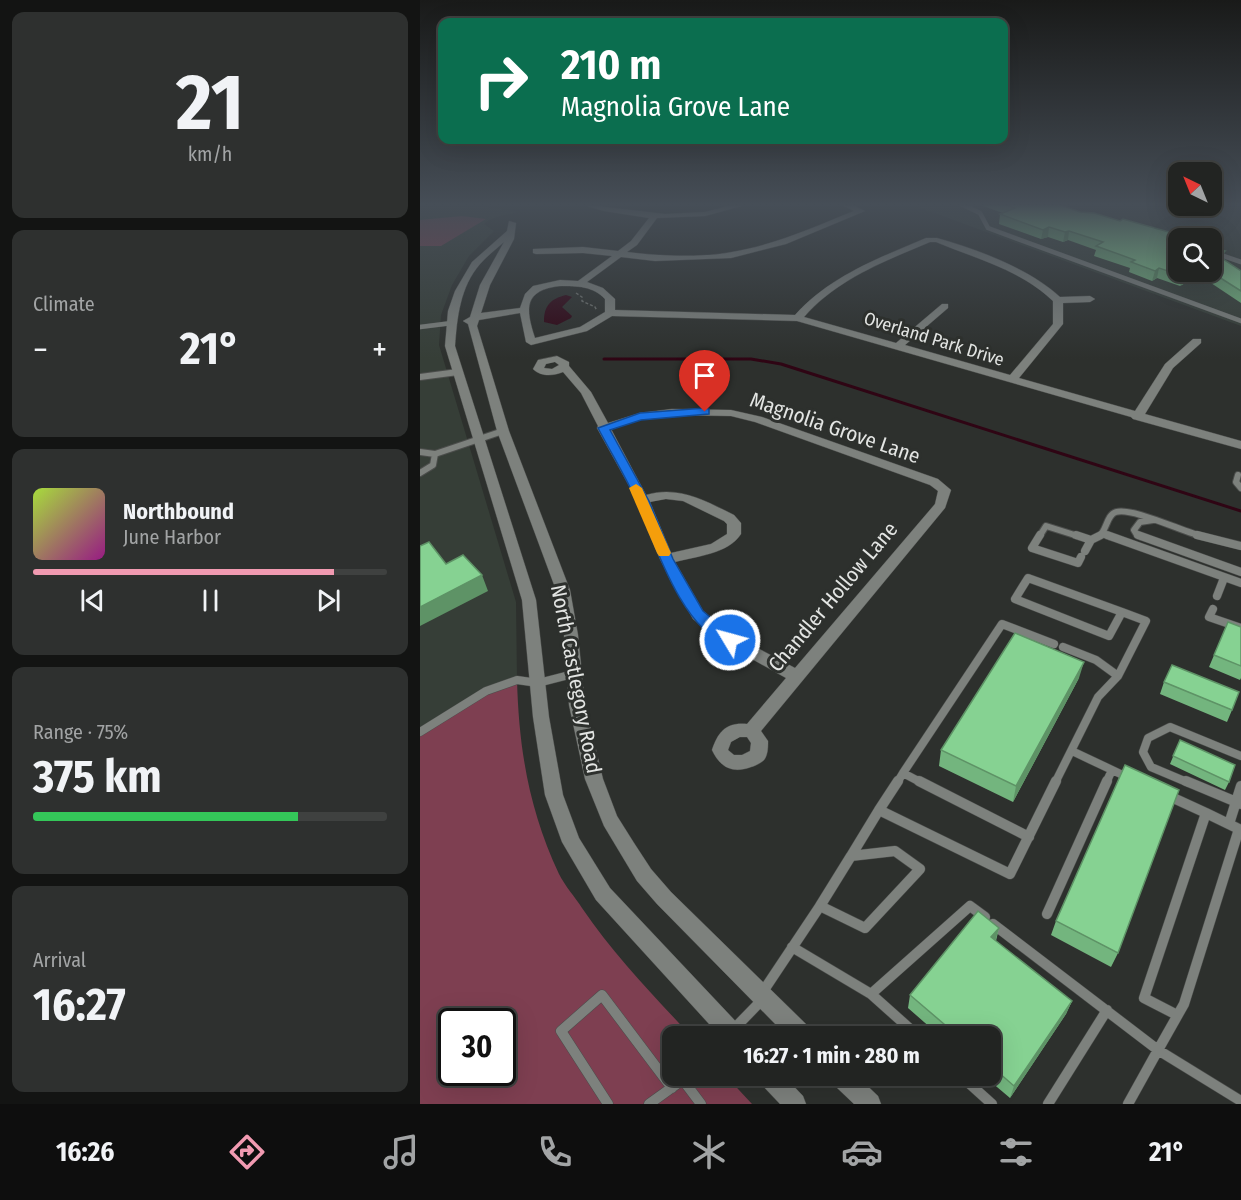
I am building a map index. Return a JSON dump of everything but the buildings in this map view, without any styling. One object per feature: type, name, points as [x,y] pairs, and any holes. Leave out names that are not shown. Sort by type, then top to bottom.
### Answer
[{"type":"street","name":"North Castlegory Road","points":[[483,256],[475,264],[460,291],[453,311],[450,346],[529,600],[546,763],[554,795],[571,842],[603,894],[722,1026]]},
{"type":"street","name":"North Castlegory Road","points":[[501,256],[485,285],[472,326],[503,431],[563,590],[571,635],[577,705],[594,778],[610,820],[644,875],[792,1026]]},
{"type":"street","points":[[581,283],[616,256]]},
{"type":"street","points":[[624,256],[655,258],[717,256]]},
{"type":"street","points":[[730,256],[736,265]]},
{"type":"street","points":[[798,318],[812,302],[847,277],[894,256]]},
{"type":"street","points":[[977,256],[1024,274],[1042,285],[1058,300],[1090,299]]},
{"type":"street","points":[[531,342],[585,329],[597,323],[610,313],[610,299],[606,294],[581,283],[551,283],[534,288],[527,294],[525,313],[531,342],[534,352],[545,360]]},
{"type":"street","points":[[1012,380],[1058,324],[1058,300]]},
{"type":"street","points":[[898,346],[945,306]]},
{"type":"street","points":[[452,323],[473,320],[484,323],[525,313]]},
{"type":"street","name":"Overland Park Drive","points":[[610,313],[798,318],[1241,445]]},
{"type":"street","points":[[1137,417],[1169,366],[1197,341]]},
{"type":"street","points":[[576,381],[538,369],[539,364],[545,360],[561,360],[586,392],[643,501],[667,559],[698,615],[730,640],[796,676]]},
{"type":"street","points":[[550,373],[564,366]]},
{"type":"street","name":"Magnolia Grove Lane","points":[[603,428],[640,416],[672,412],[731,413],[787,430],[934,482],[945,490]]},
{"type":"street","name":"Chandler Hollow Lane","points":[[751,731],[941,505],[945,490]]},
{"type":"street","points":[[643,501],[660,494],[678,494],[729,518],[734,523],[734,534],[724,543],[667,559]]},
{"type":"street","points":[[778,1086],[795,1104]]},
{"type":"street","points":[[851,1086],[870,1104]]},
{"type":"lane","points":[[1063,256],[1241,321]]},
{"type":"lane","points":[[1222,256],[1241,262]]},
{"type":"lane","points":[[420,327],[452,323]]},
{"type":"lane","points":[[420,377],[458,372]]},
{"type":"lane","points":[[420,452],[435,454],[503,431]]},
{"type":"lane","points":[[420,473],[433,465],[435,454]]},
{"type":"lane","points":[[1238,475],[1236,482],[1241,488]]},
{"type":"lane","points":[[1091,540],[1046,526],[1032,548],[1078,563],[1091,540],[1103,534],[1112,514],[1118,511],[1137,514],[1196,535],[1241,546]]},
{"type":"lane","points":[[1155,520],[1140,522],[1134,530],[1137,535],[1241,572]]},
{"type":"lane","points":[[1103,534],[1241,583]]},
{"type":"lane","points":[[879,810],[1010,874],[1098,697],[1118,676],[1146,621],[1122,612],[1028,578],[1015,599],[1109,636],[1122,612]]},
{"type":"lane","points":[[1217,596],[1224,578]]},
{"type":"lane","points":[[1213,609],[1209,617],[1241,628]]},
{"type":"lane","points":[[738,1026],[762,997],[903,772],[1002,624],[1096,660],[1118,676]]},
{"type":"lane","points":[[420,732],[486,691],[517,680],[538,682],[573,674]]},
{"type":"lane","points":[[1239,803],[1151,767],[1143,752],[1148,738],[1170,727],[1241,756]]},
{"type":"lane","points":[[1072,751],[1143,784]]},
{"type":"lane","points":[[1047,914],[1112,770]]},
{"type":"lane","points":[[903,772],[1029,837]]},
{"type":"lane","points":[[1128,1104],[1184,1004],[1236,828],[1241,786]]},
{"type":"lane","points":[[1164,794],[1236,828]]},
{"type":"lane","points":[[1178,1015],[1144,998],[1206,813]]},
{"type":"lane","points":[[820,906],[865,928],[920,869],[895,851],[851,856]]},
{"type":"lane","points":[[871,994],[970,906],[1158,1050],[1241,1101]]},
{"type":"lane","points":[[792,947],[871,994],[907,1026]]},
{"type":"lane","points":[[608,1104],[561,1031],[602,995],[672,1088]]},
{"type":"lane","points":[[1048,1104],[1107,1010]]},
{"type":"lane","points":[[649,1104],[675,1086]]},
{"type":"lane","points":[[691,1086],[701,1104]]},
{"type":"lane","points":[[972,1086],[992,1104]]},
{"type":"path","points":[[568,283],[569,290],[582,297],[582,302],[595,307],[597,311],[592,317]]},
{"type":"shaded area","points":[[420,256],[469,256],[452,285],[441,315],[439,345],[516,602],[517,680],[420,732]]},
{"type":"shaded area","points":[[1050,256],[1168,256],[1168,282],[1222,282],[1222,256],[1241,256],[1241,326]]},
{"type":"shaded area","points":[[566,295],[572,297],[562,307],[572,316],[571,318],[557,325],[544,322],[549,304]]},
{"type":"shaded area","points":[[517,680],[523,755],[533,803],[559,874],[607,942],[682,1026],[662,1026],[662,1086],[735,1086],[752,1104],[420,1104],[420,732],[486,691]]},
{"type":"waterway","points":[[604,359],[751,359],[781,364],[1241,511]]},
{"type":"slow traffic","points":[[636,488],[664,553]]},
{"type":"route","points":[[705,412],[672,412],[640,416],[603,428],[643,501],[667,559],[698,615],[730,640]]}]
